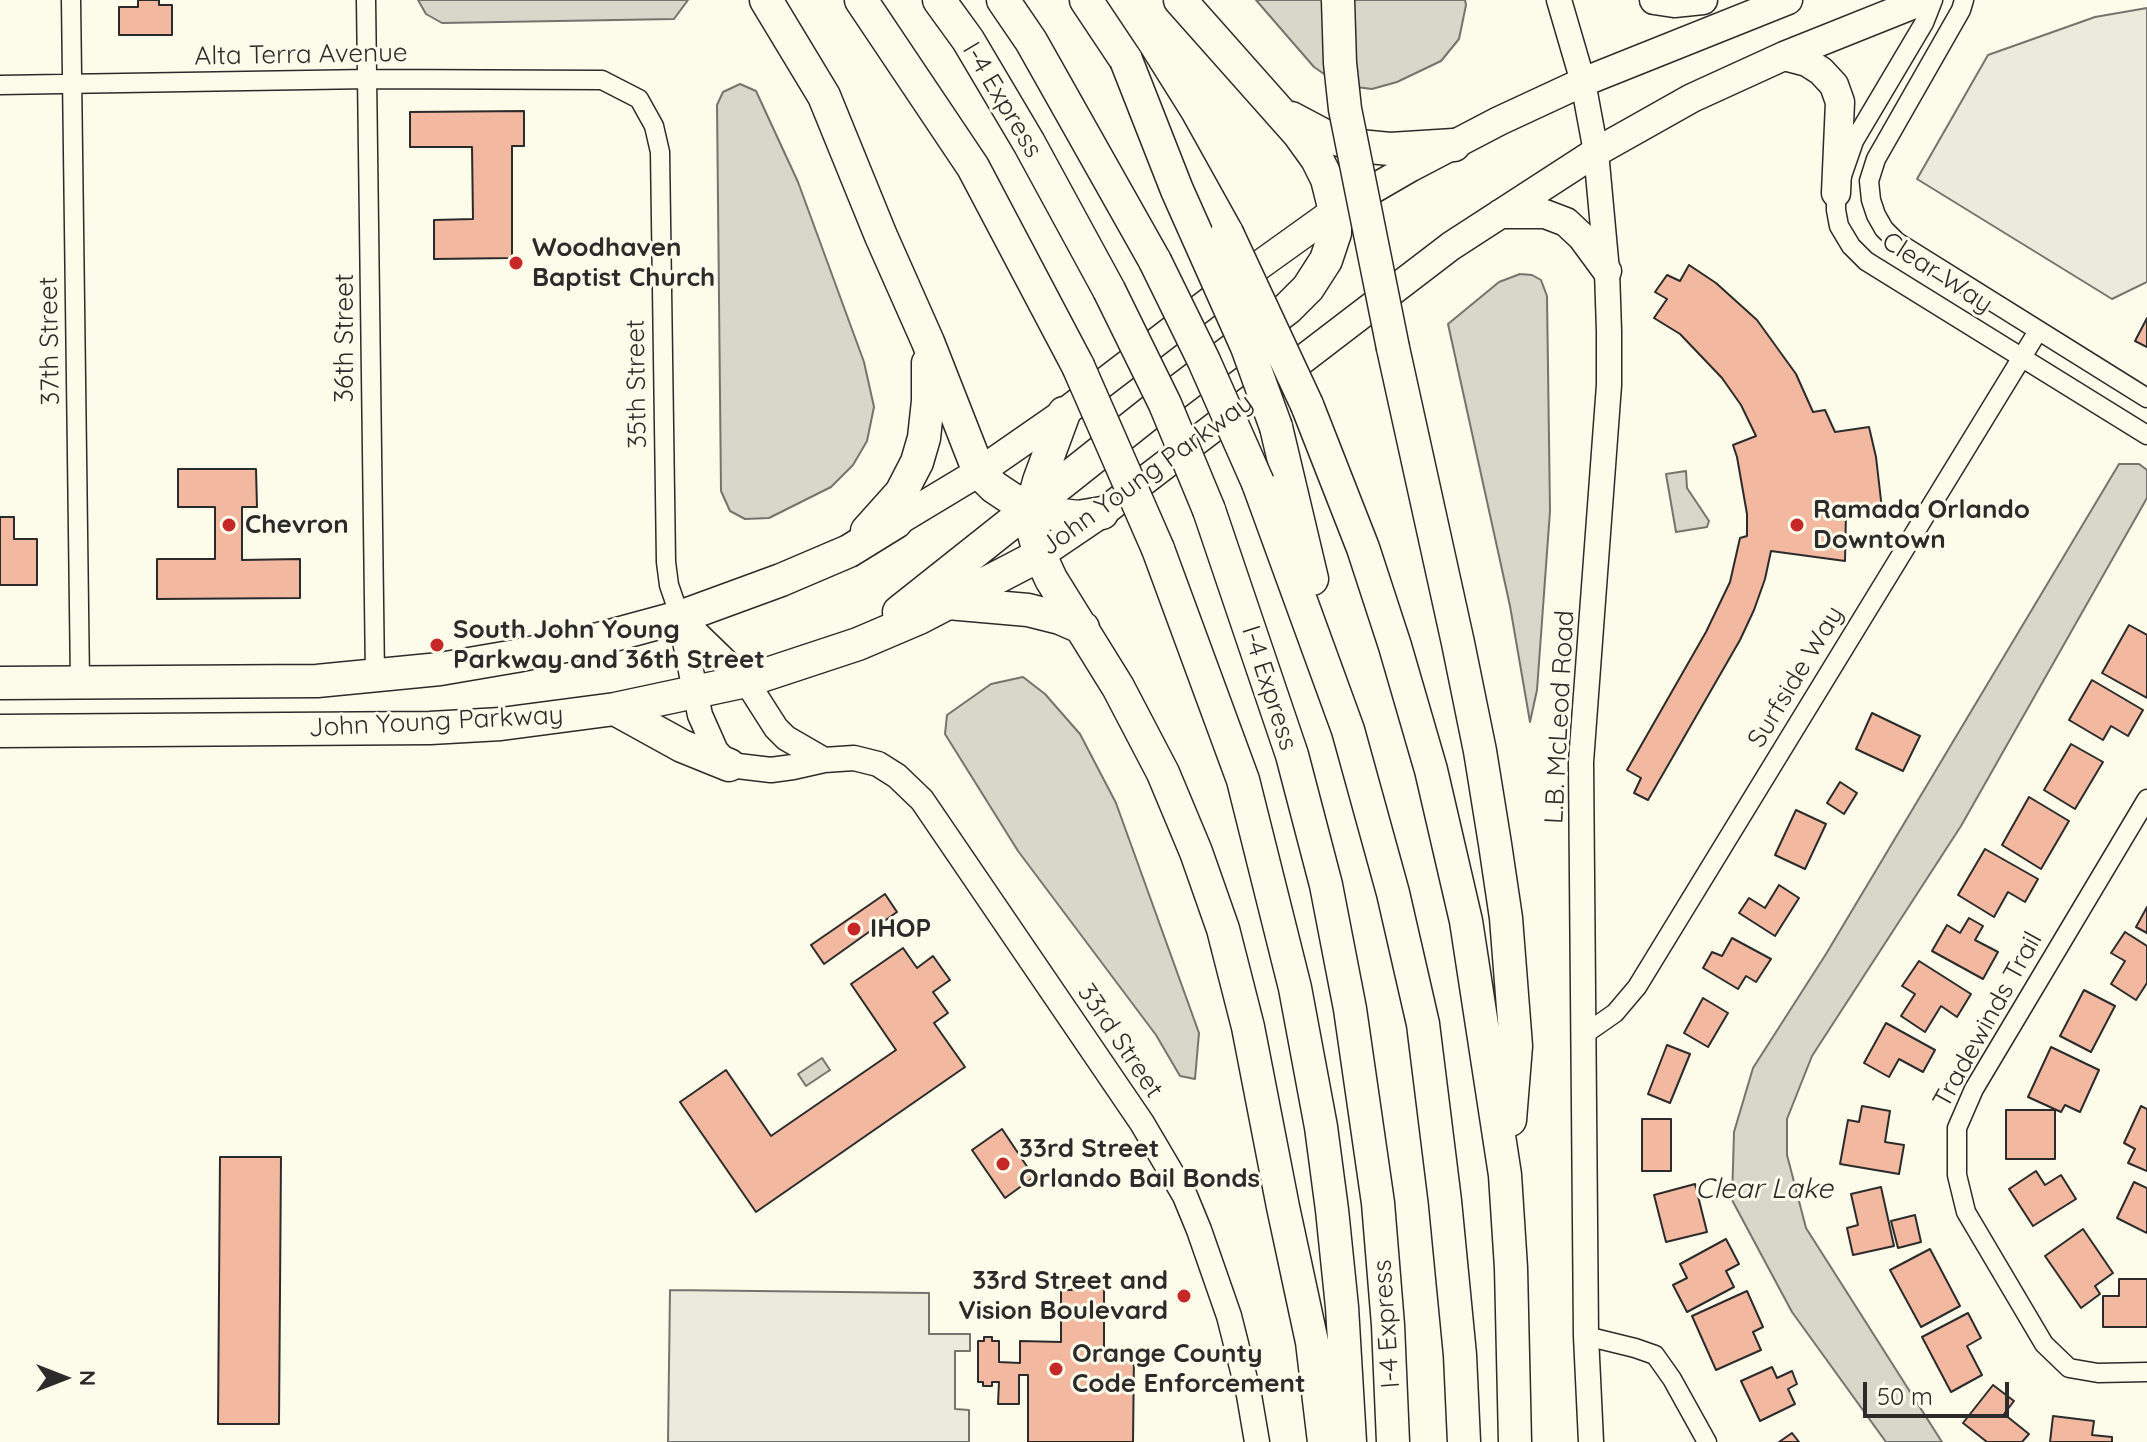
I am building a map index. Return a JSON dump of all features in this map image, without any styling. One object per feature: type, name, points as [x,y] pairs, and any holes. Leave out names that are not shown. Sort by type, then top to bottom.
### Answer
[{"type":"highway","points":[[766,0],[824,96],[979,472],[1012,499],[1032,507],[1078,517],[1102,513]]},
{"type":"highway","points":[[861,0],[973,167],[1078,366],[1158,549],[1243,780],[1295,988],[1321,1127],[1344,1335],[1350,1442]]},
{"type":"highway","name":"I-4 Express","points":[[939,0],[968,40],[1029,143],[1109,290],[1165,404],[1209,510],[1292,755],[1332,916],[1350,1009],[1378,1203],[1393,1442]]},
{"type":"highway","name":"I-4 Express","points":[[1003,0],[1031,41],[1155,261],[1204,361],[1258,483],[1348,730],[1393,893],[1423,1024],[1459,1340],[1464,1442]]},
{"type":"highway","points":[[1086,0],[1168,127],[1227,233],[1307,405],[1363,548],[1395,646],[1431,770],[1468,934],[1505,1175],[1513,1315],[1515,1442]]},
{"type":"highway","points":[[858,644],[1156,408],[1288,308],[1308,288],[1326,260],[1335,233],[1335,211],[1327,179],[1317,159],[1299,134],[1180,0]]},
{"type":"highway","points":[[1338,0],[1345,109],[1477,735],[1506,918],[1516,1046],[1505,1175]]},
{"type":"highway","points":[[1126,60],[1177,190],[1247,347],[1276,427],[1348,730]]},
{"type":"highway","points":[[1275,108],[1323,135],[1359,146],[1390,149],[1454,145]]},
{"type":"highway","points":[[849,551],[901,493],[917,462],[924,438],[928,401],[928,342]]},
{"type":"highway","points":[[1064,413],[1032,507],[1034,534],[1051,579],[1118,687],[1163,773],[1196,852],[1223,929],[1248,1027],[1312,1342],[1324,1442]]},
{"type":"highway","name":"John Young Parkway","points":[[0,683],[317,681],[440,669],[516,656],[599,639],[680,617],[849,551],[896,522]]},
{"type":"highway","name":"John Young Parkway","points":[[0,729],[430,728],[501,724],[615,709],[746,681],[858,644],[948,603],[1040,555]]},
{"type":"highway","points":[[948,603],[1028,610],[1083,628]]},
{"type":"highway","points":[[0,729],[39,710],[80,682]]},
{"type":"highway","points":[[615,709],[682,746],[729,765]]},
{"type":"main road","points":[[1654,0],[1674,3],[1703,0]]},
{"type":"main road","name":"John Young Parkway","points":[[896,522],[979,472],[1064,413],[1222,292],[1335,211],[1454,145],[1583,82],[1788,0]]},
{"type":"main road","name":"John Young Parkway","points":[[1040,555],[1102,513],[1451,246],[1596,152],[1692,98],[1784,56],[1924,0]]},
{"type":"main road","points":[[1784,56],[1807,62],[1834,85],[1840,102],[1836,193]]},
{"type":"main road","points":[[1500,214],[1545,214],[1566,222],[1582,237],[1607,271]]},
{"type":"street","name":"37th Street","points":[[71,0],[80,682]]},
{"type":"street","name":"36th Street","points":[[366,0],[375,676]]},
{"type":"street","name":"L.B. McLeod Road","points":[[1559,0],[1583,82],[1596,152],[1607,271],[1609,385],[1581,762],[1586,1336],[1591,1442]]},
{"type":"street","name":"Clear Way","points":[[1933,0],[1924,23],[1854,141],[1836,193],[1839,226],[1851,246],[1866,261],[2147,435]]},
{"type":"street","name":"Clear Way","points":[[1964,0],[1876,159],[1869,181],[1876,215],[1897,242],[2147,398]]},
{"type":"street","name":"Alta Terra Avenue","points":[[0,85],[369,79],[602,80]]},
{"type":"street","name":"35th Street","points":[[602,80],[639,99],[654,126],[660,152],[666,562],[669,585],[680,617]]},
{"type":"street","name":"Surfside Way","points":[[1582,1036],[1615,1013],[1637,987],[2038,331]]},
{"type":"street","name":"33rd Street","points":[[680,617],[746,681],[765,714],[786,738],[824,760]]},
{"type":"street","points":[[680,617],[700,715],[716,751],[729,765]]},
{"type":"street","name":"33rd Street","points":[[729,765],[771,770],[854,758],[878,764],[897,776],[922,800],[1142,1123],[1185,1196],[1212,1264],[1240,1359],[1257,1442]]},
{"type":"street","name":"Tradewinds Trail","points":[[2147,799],[1974,1089],[1957,1128],[1957,1175],[1966,1212],[2044,1344],[2069,1368],[2098,1373],[2147,1372]]},
{"type":"street","points":[[1586,1336],[1655,1355],[1707,1442]]},
{"type":"shaded area","points":[[2147,8],[2147,282],[2112,299],[1917,179],[1988,55],[2095,17]]},
{"type":"shaded area","points":[[670,1290],[929,1293],[929,1334],[970,1334],[970,1351],[955,1351],[955,1409],[969,1410],[969,1442],[668,1442]]},
{"type":"water","points":[[418,0],[688,0],[674,19],[442,23],[426,14]]},
{"type":"water","points":[[1256,0],[1465,0],[1466,5],[1459,39],[1441,61],[1397,82],[1372,89],[1340,85],[1314,67]]},
{"type":"water","points":[[740,84],[756,91],[798,182],[864,362],[874,407],[867,441],[853,465],[831,487],[769,518],[745,519],[730,511],[721,491],[717,105],[723,92]]},
{"type":"water","points":[[1520,274],[1541,280],[1547,296],[1550,511],[1537,690],[1530,722],[1510,606],[1448,324],[1499,282]]},
{"type":"water","name":"Clear Lake","points":[[2119,464],[2139,464],[2147,470],[2147,498],[1961,826],[1812,1056],[1787,1119],[1787,1155],[1806,1228],[1942,1442],[1886,1442],[1792,1312],[1732,1200],[1734,1132],[1753,1068],[1826,954]]},
{"type":"water","points":[[1686,471],[1687,488],[1709,521],[1707,527],[1676,532],[1666,474]]},
{"type":"water","points":[[1023,677],[1045,694],[1080,734],[1116,803],[1199,1033],[1195,1079],[1180,1076],[1156,1035],[1018,851],[945,734],[947,715],[991,684]]},
{"type":"water","points":[[822,1058],[830,1070],[806,1086],[798,1074]]},
{"type":"building","points":[[138,0],[159,0],[159,5],[172,5],[172,35],[119,35],[119,7],[138,7]]},
{"type":"building","points":[[524,111],[524,146],[512,146],[512,258],[434,259],[434,220],[473,219],[472,147],[410,147],[410,112]]},
{"type":"building","name":"Ramada Orlando Downtown","points":[[1689,265],[1716,283],[1757,320],[1796,374],[1813,412],[1825,410],[1835,432],[1869,427],[1882,509],[1846,513],[1845,561],[1771,551],[1765,579],[1740,640],[1648,800],[1634,793],[1641,778],[1627,770],[1706,632],[1730,582],[1740,538],[1747,536],[1747,514],[1733,445],[1756,436],[1741,405],[1722,378],[1680,334],[1654,318],[1667,299],[1655,292],[1667,275],[1680,281]]},
{"type":"building","points":[[2147,318],[2147,347],[2135,341]]},
{"type":"building","name":"Chevron","points":[[178,469],[256,469],[257,507],[242,507],[242,560],[300,559],[300,598],[157,599],[157,559],[215,559],[215,507],[178,507]]},
{"type":"building","points":[[0,517],[14,517],[14,539],[37,539],[37,585],[0,585]]},
{"type":"building","points":[[2129,625],[2147,635],[2147,698],[2102,673]]},
{"type":"building","points":[[2092,680],[2143,710],[2128,736],[2111,726],[2103,740],[2069,720]]},
{"type":"building","points":[[1872,713],[1920,736],[1903,771],[1856,749]]},
{"type":"building","points":[[2071,744],[2103,762],[2075,809],[2044,790]]},
{"type":"building","points":[[1840,782],[1857,793],[1844,814],[1827,803]]},
{"type":"building","points":[[2029,797],[2069,821],[2041,869],[2002,845]]},
{"type":"building","points":[[1796,810],[1826,824],[1805,869],[1775,855]]},
{"type":"building","points":[[1985,849],[2038,879],[2025,902],[2008,892],[1994,917],[1958,895]]},
{"type":"building","points":[[1779,885],[1799,898],[1775,936],[1739,913],[1749,898],[1765,908]]},
{"type":"building","name":"IHOP","points":[[885,894],[897,912],[824,964],[811,945]]},
{"type":"building","points":[[2147,907],[2147,933],[2136,927]]},
{"type":"building","points":[[1969,918],[1983,926],[1975,940],[1998,952],[1983,979],[1932,951],[1947,925],[1960,933]]},
{"type":"building","points":[[2125,932],[2147,946],[2147,983],[2136,1000],[2111,984],[2125,961],[2111,953]]},
{"type":"building","points":[[1732,938],[1771,959],[1756,982],[1746,976],[1738,989],[1703,968],[1712,952],[1722,956]]},
{"type":"building","points":[[903,948],[917,968],[933,956],[950,980],[933,992],[948,1013],[934,1023],[965,1067],[756,1212],[680,1102],[726,1070],[771,1136],[896,1050],[851,984]]},
{"type":"building","points":[[1919,961],[1971,994],[1957,1017],[1941,1006],[1925,1032],[1901,1016],[1915,994],[1902,986]]},
{"type":"building","points":[[2084,990],[2115,1006],[2091,1052],[2060,1036]]},
{"type":"building","points":[[1703,998],[1728,1013],[1708,1047],[1684,1033]]},
{"type":"building","points":[[1886,1023],[1935,1050],[1923,1072],[1899,1059],[1889,1077],[1864,1063]]},
{"type":"building","points":[[1667,1045],[1690,1054],[1670,1103],[1648,1094]]},
{"type":"building","points":[[2051,1047],[2099,1070],[2080,1112],[2065,1105],[2061,1112],[2028,1097]]},
{"type":"building","points":[[1862,1106],[1890,1111],[1885,1142],[1904,1145],[1899,1174],[1840,1164],[1848,1120],[1859,1122]]},
{"type":"building","points":[[2141,1106],[2147,1109],[2147,1171],[2128,1163],[2135,1149],[2124,1143]]},
{"type":"building","points":[[2006,1110],[2055,1110],[2055,1159],[2006,1159]]},
{"type":"building","points":[[1642,1119],[1671,1119],[1671,1171],[1642,1171]]},
{"type":"building","name":"33rd Street Orlando Bail Bonds","points":[[1002,1129],[1034,1177],[1005,1198],[972,1150]]},
{"type":"building","points":[[220,1157],[281,1157],[279,1424],[218,1424]]},
{"type":"building","points":[[2036,1171],[2045,1185],[2061,1175],[2076,1199],[2033,1226],[2009,1189]]},
{"type":"building","points":[[2134,1182],[2147,1188],[2147,1233],[2117,1218]]},
{"type":"building","points":[[1695,1184],[1707,1232],[1666,1242],[1654,1195]]},
{"type":"building","points":[[1881,1187],[1894,1246],[1853,1255],[1847,1228],[1858,1225],[1851,1194]]},
{"type":"building","points":[[1915,1215],[1921,1242],[1898,1248],[1891,1221]]},
{"type":"building","points":[[2083,1229],[2113,1273],[2095,1286],[2100,1294],[2081,1308],[2045,1256]]},
{"type":"building","points":[[1726,1239],[1739,1264],[1726,1271],[1734,1287],[1687,1312],[1673,1285],[1687,1278],[1680,1264]]},
{"type":"building","points":[[1930,1249],[1960,1306],[1921,1327],[1890,1270]]},
{"type":"building","points":[[2119,1279],[2147,1279],[2147,1327],[2103,1327],[2103,1296],[2119,1296]]},
{"type":"building","name":"Orange County Code Enforcement","points":[[1072,1287],[1104,1287],[1104,1355],[1134,1355],[1133,1442],[1028,1442],[1028,1375],[1019,1375],[1019,1404],[998,1404],[999,1382],[983,1386],[983,1382],[978,1382],[978,1341],[984,1341],[984,1337],[999,1341],[999,1362],[1020,1363],[1020,1341],[1061,1342],[1061,1290],[1072,1290]]},
{"type":"building","points":[[1747,1291],[1763,1327],[1753,1332],[1761,1350],[1716,1370],[1692,1316]]},
{"type":"building","points":[[1968,1313],[1981,1338],[1967,1346],[1982,1375],[1951,1392],[1922,1337]]},
{"type":"building","points":[[1772,1367],[1777,1378],[1792,1371],[1797,1384],[1788,1389],[1795,1404],[1760,1421],[1741,1381]]},
{"type":"building","points":[[1993,1385],[2014,1401],[2004,1414],[2029,1434],[2022,1442],[1987,1442],[1963,1423]]},
{"type":"building","points":[[2053,1416],[2094,1421],[2092,1435],[2112,1437],[2112,1442],[2050,1442]]},
{"type":"building","points":[[1792,1433],[1799,1442],[1779,1442]]},
{"type":"place","name":"Woodhaven Baptist Church","points":[[516,263]]},
{"type":"place","name":"Chevron","points":[[229,525]]},
{"type":"place","name":"Ramada Orlando Downtown","points":[[1797,525]]},
{"type":"place","name":"South John Young Parkway and 36th Street","points":[[437,645]]},
{"type":"place","name":"IHOP","points":[[854,929]]},
{"type":"place","name":"33rd Street Orlando Bail Bonds","points":[[1003,1164]]},
{"type":"place","name":"33rd Street and Vision Boulevard","points":[[1184,1296]]},
{"type":"place","name":"Orange County Code Enforcement","points":[[1056,1369]]}]
